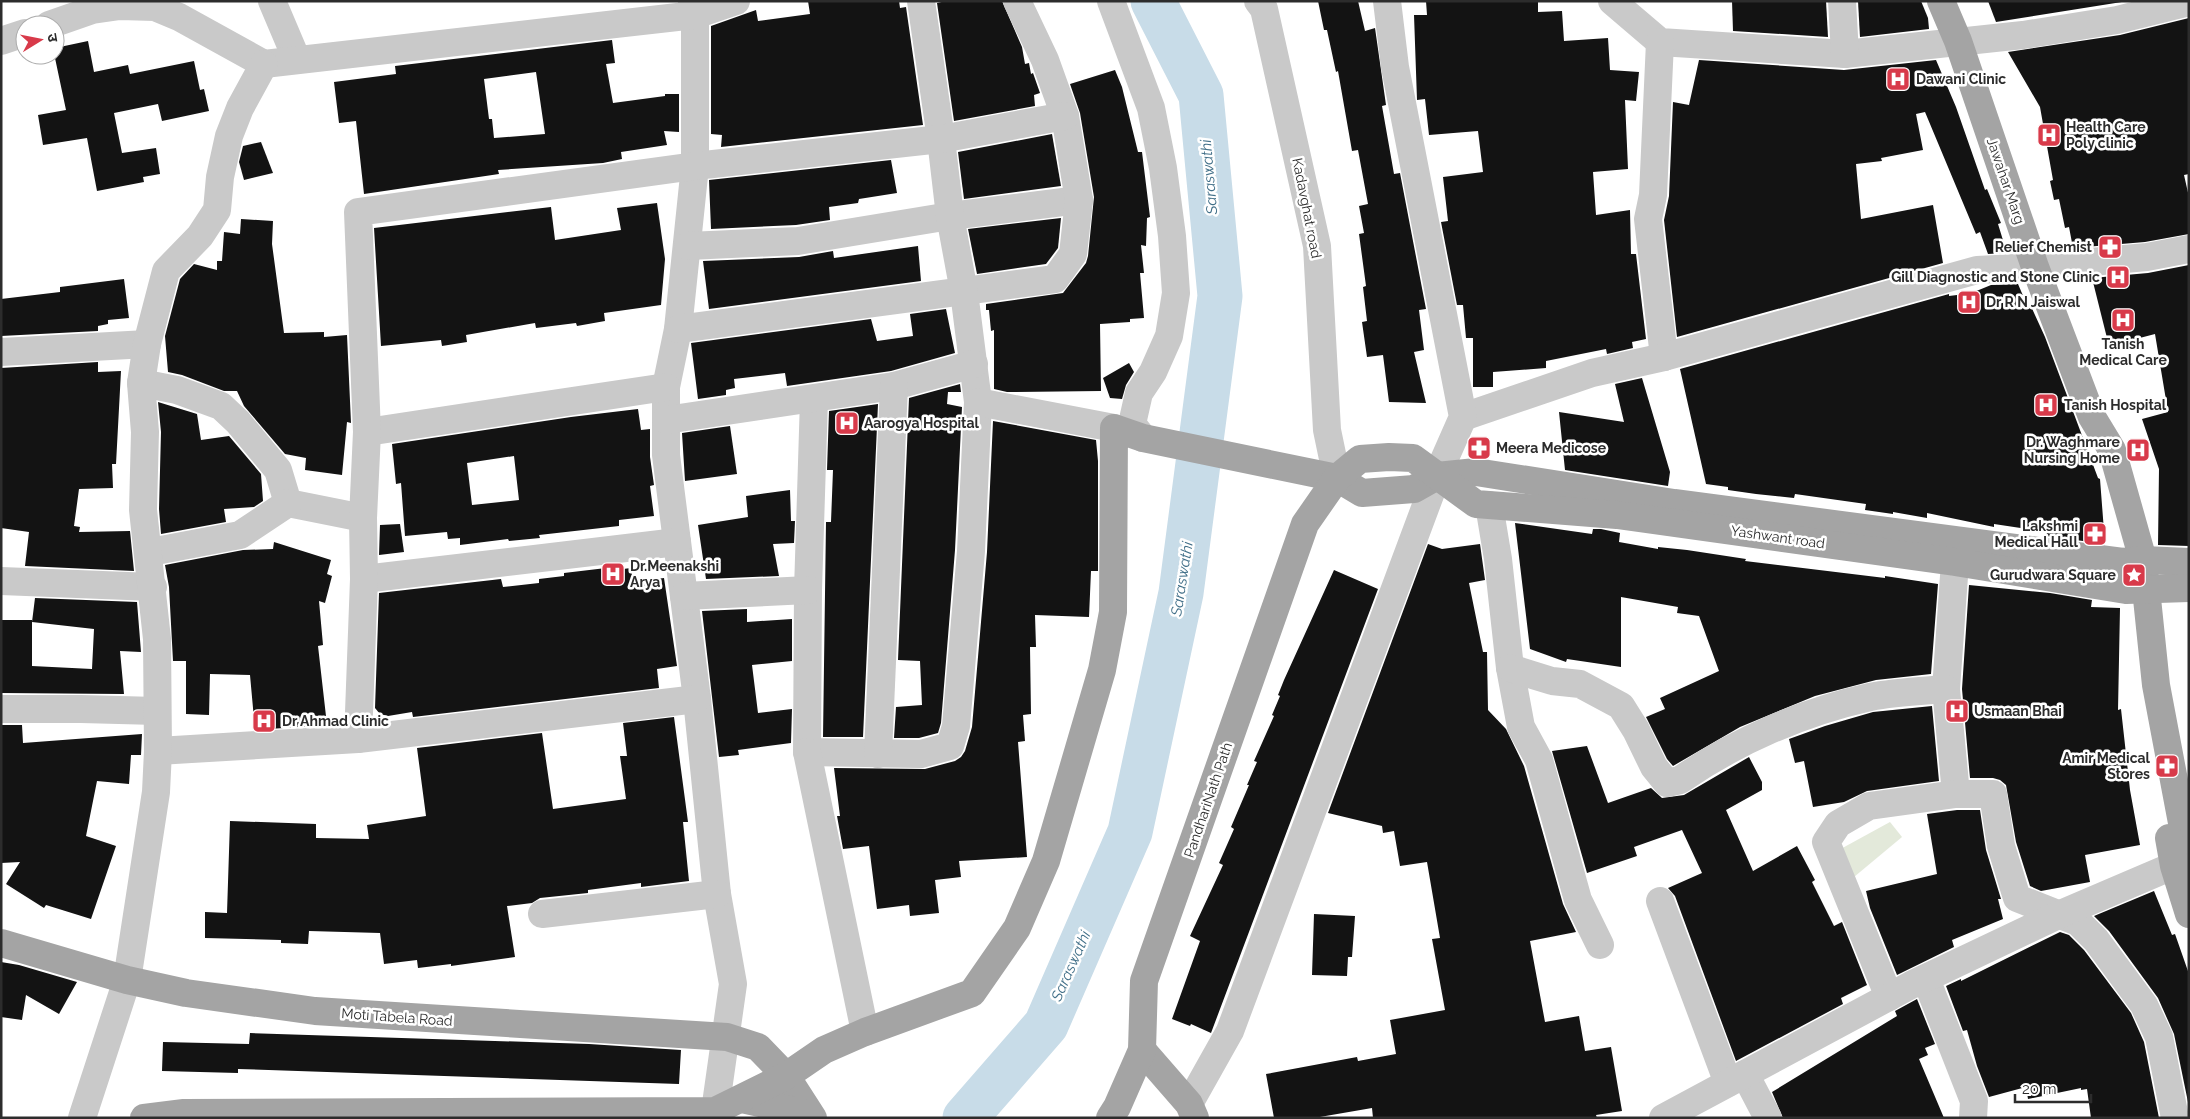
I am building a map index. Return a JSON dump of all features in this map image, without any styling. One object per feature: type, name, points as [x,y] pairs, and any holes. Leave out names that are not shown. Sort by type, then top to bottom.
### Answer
[{"type":"main road","name":"Jawahar Marg","points":[[1941,1],[1958,42],[2035,267],[2092,416],[2112,450],[2133,561],[2141,691],[2185,861]]},
{"type":"main road","points":[[144,1118],[184,1113],[715,1111],[786,1076],[824,1050],[865,1032],[972,993],[1017,928],[1046,861],[1102,670],[1113,612],[1114,428],[1143,438],[1337,478]]},
{"type":"main road","name":"PandhariNath Path","points":[[1142,1050],[1144,981],[1305,524],[1337,478],[1360,459],[1413,458],[1438,476]]},
{"type":"main road","points":[[1438,476],[1476,472],[1674,503],[2133,561],[2189,562]]},
{"type":"main road","name":"Yashwant road","points":[[1438,476],[1476,504],[1617,515],[2136,589],[2189,588]]},
{"type":"main road","points":[[2185,861],[2189,914]]},
{"type":"main road","name":"Moti Tabela Road","points":[[1,943],[127,980],[186,993],[315,1012],[727,1037],[758,1047],[786,1076],[811,1116]]},
{"type":"main road","points":[[758,1047],[824,1050]]},
{"type":"main road","points":[[1110,1118],[1117,1107],[1142,1050],[1192,1111]]},
{"type":"main road","points":[[742,1099],[811,1116]]},
{"type":"street","points":[[272,1],[297,60]]},
{"type":"street","points":[[65,19],[92,10],[120,6],[155,7],[179,17],[264,64],[736,1]]},
{"type":"street","points":[[807,752],[921,754],[950,746],[956,726],[971,551],[978,402],[964,292],[950,216],[921,1]]},
{"type":"street","points":[[678,328],[1055,279],[1073,254],[1079,200],[1065,116],[1045,60],[1017,1]]},
{"type":"street","points":[[1112,1],[1151,108],[1163,168],[1172,236],[1176,293],[1169,336],[1153,372],[1139,393],[1132,424],[1143,438]]},
{"type":"street","points":[[1192,1111],[1230,1031],[1438,476],[1463,417],[1395,67],[1387,1]]},
{"type":"street","points":[[1612,1],[1660,42],[1845,54],[1988,40],[2117,20],[2148,14],[2179,3],[2189,2]]},
{"type":"street","points":[[1842,1],[1845,54]]},
{"type":"street","name":"Kadavghat road","points":[[1269,4],[1317,246],[1327,430],[1337,478]]},
{"type":"street","points":[[694,8],[695,166],[678,328],[666,387],[666,455],[697,698],[717,894],[733,984],[715,1111]]},
{"type":"street","points":[[1,41],[15,36]]},
{"type":"street","points":[[1660,42],[1653,195],[1648,219],[1664,357]]},
{"type":"street","points":[[82,1118],[127,980],[156,792],[158,751],[157,639],[153,587],[143,510],[145,432],[141,383],[147,344],[166,271],[200,236],[217,210],[220,177],[229,136],[240,108],[264,64]]},
{"type":"street","points":[[358,738],[367,432],[358,212],[695,166],[941,139],[1065,116]]},
{"type":"street","points":[[688,246],[798,241],[950,216],[1079,200]]},
{"type":"street","points":[[1463,417],[1592,373],[1664,357],[1977,270],[2147,257],[2189,250]]},
{"type":"street","points":[[1,352],[147,344]]},
{"type":"street","points":[[666,420],[894,386],[974,364]]},
{"type":"street","points":[[141,383],[177,390],[221,406],[238,422],[278,470],[288,503]]},
{"type":"street","points":[[878,754],[894,386]]},
{"type":"street","points":[[367,432],[666,387]]},
{"type":"street","points":[[814,399],[808,590],[807,752],[865,1032]]},
{"type":"street","points":[[978,402],[1114,428]]},
{"type":"street","points":[[148,549],[161,550],[240,535],[288,503],[363,518]]},
{"type":"street","points":[[1490,505],[1510,668],[1522,727],[1539,760],[1578,900],[1600,945]]},
{"type":"street","points":[[364,579],[678,542]]},
{"type":"street","points":[[1954,562],[1946,689],[1956,794]]},
{"type":"street","points":[[1,581],[153,587]]},
{"type":"street","points":[[684,596],[808,590]]},
{"type":"street","points":[[1510,668],[1552,680],[1580,684],[1620,706],[1636,730],[1654,767],[1667,783],[1680,780],[1749,740],[1815,712],[1872,696],[1946,689]]},
{"type":"street","points":[[158,751],[358,738],[697,698]]},
{"type":"street","points":[[1,709],[82,708],[157,711]]},
{"type":"street","points":[[1889,997],[1826,842],[1838,824],[1869,806],[1956,794],[1993,794],[2001,846],[2017,898],[2078,922],[2096,940],[2144,1005],[2159,1037],[2175,1118]]},
{"type":"street","points":[[1667,1117],[1926,978],[2058,915],[2185,861]]},
{"type":"street","points":[[542,914],[717,894]]},
{"type":"street","points":[[1660,901],[1737,1079],[1768,1118]]},
{"type":"street","points":[[1926,978],[1974,1101],[1973,1118]]},
{"type":"green space","points":[[1890,822],[1902,837],[1842,887],[1826,857]]},
{"type":"building","points":[[808,1],[899,1],[900,8],[906,7],[923,125],[721,147],[722,135],[711,134],[711,26],[756,10],[758,21],[810,14]]},
{"type":"building","points":[[946,1],[1002,1],[1022,47],[1025,64],[1029,63],[1031,74],[1033,73],[1040,93],[1034,95],[1035,106],[954,121],[937,3]]},
{"type":"building","points":[[1318,1],[1358,1],[1365,31],[1375,28],[1386,105],[1382,106],[1394,174],[1400,173],[1426,309],[1419,310],[1424,350],[1414,352],[1426,403],[1389,402],[1383,355],[1367,357],[1362,322],[1367,321],[1363,287],[1366,286],[1359,234],[1364,233],[1359,206],[1368,204],[1358,150],[1352,151],[1338,71],[1336,72],[1327,30],[1324,30]]},
{"type":"building","points":[[1426,1],[1538,1],[1538,12],[1562,11],[1564,41],[1608,38],[1610,70],[1639,72],[1636,101],[1625,100],[1628,169],[1593,172],[1596,215],[1630,210],[1631,254],[1636,254],[1646,339],[1632,342],[1633,348],[1607,354],[1606,349],[1546,361],[1546,368],[1493,372],[1493,387],[1473,387],[1473,338],[1466,338],[1463,305],[1457,305],[1441,222],[1448,221],[1443,177],[1483,172],[1478,131],[1429,135],[1425,99],[1417,100],[1414,15],[1427,15]]},
{"type":"building","points":[[1732,1],[1826,1],[1828,37],[1733,31]]},
{"type":"building","points":[[1858,1],[1921,1],[1928,18],[1929,29],[1860,37]]},
{"type":"building","points":[[1988,1],[2128,1],[1996,22]]},
{"type":"building","points":[[2189,18],[2189,174],[2184,175],[2189,197],[2189,234],[2145,242],[2073,248],[2069,227],[2065,228],[2059,199],[2054,200],[2050,181],[2053,180],[2040,107],[2008,52],[2120,35]]},
{"type":"building","points":[[612,40],[615,63],[606,64],[613,103],[665,96],[665,94],[679,94],[679,132],[664,131],[667,145],[621,152],[622,159],[603,163],[498,170],[499,174],[364,194],[356,121],[339,123],[334,82],[396,74],[395,66]],"holes":[[[536,72],[545,134],[494,138],[492,119],[489,119],[484,79]]]},
{"type":"building","points":[[88,41],[94,72],[128,65],[130,74],[194,61],[200,90],[204,89],[209,111],[162,121],[158,104],[114,113],[122,153],[156,148],[160,174],[143,177],[144,182],[97,191],[87,138],[43,145],[38,115],[66,110],[56,65],[65,65],[65,46]]},
{"type":"building","points":[[1699,60],[1844,70],[1936,60],[1956,107],[1985,190],[1987,189],[2001,223],[1998,224],[2006,250],[2004,250],[2005,253],[1988,254],[1980,232],[1976,234],[1925,112],[1916,114],[1923,150],[1881,158],[1882,161],[1856,164],[1861,219],[1933,205],[1943,263],[1677,337],[1664,220],[1669,196],[1673,102],[1689,105]]},
{"type":"building","points":[[1115,70],[1122,87],[1138,152],[1142,152],[1150,217],[1147,218],[1146,246],[1141,245],[1144,273],[1140,273],[1144,318],[1130,319],[1130,322],[1100,324],[1101,391],[1007,392],[994,389],[994,330],[991,331],[989,310],[986,310],[986,304],[1063,293],[1086,263],[1094,197],[1080,113],[1070,84]]},
{"type":"building","points":[[1052,134],[1061,186],[964,199],[958,152]]},
{"type":"building","points":[[261,142],[273,173],[244,180],[239,162],[243,146]]},
{"type":"building","points":[[891,160],[897,193],[859,199],[858,203],[829,207],[830,220],[796,225],[711,229],[709,180]]},
{"type":"building","points":[[657,203],[665,259],[661,305],[604,313],[605,321],[577,326],[576,323],[536,328],[535,323],[466,335],[467,342],[442,346],[441,340],[381,346],[374,228],[551,207],[555,240],[621,230],[617,208]]},
{"type":"building","points":[[1061,218],[1058,248],[1046,264],[977,274],[968,229]]},
{"type":"building","points":[[241,219],[273,221],[272,244],[284,333],[324,332],[324,337],[347,335],[351,423],[347,422],[342,475],[305,470],[306,458],[285,454],[244,406],[237,391],[224,391],[182,375],[168,372],[165,336],[180,279],[194,264],[217,270],[217,261],[222,261],[224,232],[240,234]]},
{"type":"building","points":[[918,246],[921,281],[709,309],[703,261],[799,257],[833,251],[834,258]]},
{"type":"building","points":[[2189,265],[2189,546],[2158,545],[2159,469],[2142,419],[2168,412],[2155,334],[2109,346],[2092,278],[2148,273]]},
{"type":"building","points":[[124,279],[129,318],[108,320],[108,324],[98,326],[98,331],[1,336],[1,299],[60,292],[60,287]]},
{"type":"building","points":[[2018,284],[2027,305],[2030,304],[2045,337],[2098,478],[2100,479],[2105,544],[2046,536],[2047,532],[1994,524],[1994,527],[1927,513],[1927,518],[1893,512],[1893,514],[1865,510],[1866,504],[1795,494],[1794,498],[1756,494],[1728,490],[1728,487],[1706,484],[1680,369],[1949,294],[1949,296],[1957,295],[1957,299],[1991,285]]},
{"type":"building","points":[[946,309],[955,353],[891,371],[787,386],[785,373],[734,379],[735,388],[726,390],[726,395],[698,399],[691,343],[871,319],[877,341],[913,336],[910,314]]},
{"type":"building","points":[[98,362],[98,372],[121,371],[116,464],[112,464],[113,488],[79,489],[74,526],[80,527],[79,532],[130,531],[134,571],[25,566],[29,532],[1,528],[1,368]]},
{"type":"building","points":[[1129,363],[1134,372],[1126,385],[1122,399],[1110,398],[1103,378]]},
{"type":"building","points":[[1642,378],[1670,472],[1668,486],[1565,470],[1559,412],[1624,422],[1615,384]]},
{"type":"building","points":[[960,384],[961,392],[948,392],[947,404],[962,407],[955,550],[941,723],[938,733],[919,738],[894,738],[896,707],[922,705],[920,661],[898,660],[909,398]]},
{"type":"building","points":[[158,402],[197,414],[201,440],[229,436],[261,474],[263,501],[254,507],[224,509],[226,522],[161,534],[159,509],[161,432]]},
{"type":"building","points":[[878,404],[863,737],[823,737],[826,522],[831,522],[833,470],[827,470],[829,411]]},
{"type":"building","points":[[638,409],[641,430],[650,429],[650,457],[654,485],[650,486],[654,516],[619,520],[619,526],[539,535],[540,538],[509,541],[508,539],[460,545],[460,538],[448,539],[447,532],[405,536],[401,483],[396,484],[392,444],[571,417]],"holes":[[[514,456],[519,500],[472,505],[467,463]]]},
{"type":"building","points":[[993,421],[1096,440],[1098,461],[1098,571],[1091,571],[1089,617],[1035,615],[1036,647],[1030,647],[1031,714],[1023,715],[1025,741],[1018,742],[1027,857],[959,861],[961,877],[935,880],[939,913],[910,916],[909,905],[877,909],[869,846],[843,849],[837,816],[840,816],[834,768],[925,769],[955,761],[965,751],[972,727],[987,552]]},
{"type":"building","points":[[730,426],[737,474],[685,481],[682,433]]},
{"type":"building","points":[[790,490],[791,521],[795,521],[794,543],[773,544],[779,576],[706,579],[698,525],[748,517],[746,496]]},
{"type":"building","points":[[1515,523],[1592,534],[1593,529],[1601,529],[1620,533],[1619,542],[1658,549],[1658,547],[1687,550],[1746,559],[1745,561],[1885,578],[1885,576],[1938,584],[1931,674],[1876,680],[1815,696],[1740,727],[1673,766],[1667,759],[1646,717],[1665,709],[1660,698],[1719,671],[1699,616],[1677,613],[1678,607],[1621,597],[1621,667],[1567,659],[1566,662],[1530,649]]},
{"type":"building","points":[[400,524],[404,552],[379,555],[380,525]]},
{"type":"building","points":[[274,542],[331,560],[327,574],[332,576],[325,603],[319,601],[323,645],[318,646],[327,725],[255,730],[250,675],[210,674],[209,715],[186,714],[186,661],[173,661],[169,587],[165,565],[243,550],[273,549]]},
{"type":"building","points":[[1428,544],[1442,549],[1480,544],[1485,580],[1469,583],[1483,652],[1487,652],[1488,710],[1506,729],[1524,766],[1563,904],[1576,932],[1530,941],[1545,1022],[1579,1016],[1585,1051],[1611,1047],[1622,1111],[1596,1115],[1597,1118],[1373,1118],[1372,1108],[1314,1118],[1274,1118],[1266,1074],[1357,1057],[1358,1061],[1396,1054],[1390,1020],[1445,1010],[1432,939],[1440,938],[1427,862],[1400,866],[1394,831],[1383,833],[1382,826],[1328,813]]},
{"type":"building","points":[[623,566],[623,569],[631,568],[633,582],[664,578],[677,666],[657,669],[659,688],[413,717],[412,712],[388,716],[380,714],[375,708],[379,593],[501,579],[503,587],[539,583],[539,579],[564,576],[564,573]]},
{"type":"building","points":[[1334,570],[1378,589],[1211,1033],[1191,1024],[1190,1026],[1172,1019],[1200,941],[1190,936],[1223,865],[1219,863],[1234,829],[1231,827],[1257,762],[1254,761],[1274,716],[1272,715],[1280,696],[1278,695]]},
{"type":"building","points":[[1969,585],[2050,593],[2092,600],[2091,607],[2120,608],[2118,710],[2121,709],[2130,790],[2140,845],[2085,855],[2090,882],[2041,891],[2030,886],[2016,842],[2006,785],[2000,780],[1993,778],[1970,778],[1962,689]]},
{"type":"building","points":[[35,598],[137,602],[141,652],[120,651],[124,694],[1,693],[1,620],[32,620],[32,622]],"holes":[[[32,622],[94,629],[92,669],[32,666]]]},
{"type":"building","points":[[747,609],[747,622],[792,619],[792,661],[752,665],[758,713],[792,709],[791,743],[738,750],[739,755],[719,757],[702,611]]},
{"type":"building","points":[[1932,706],[1939,781],[1867,791],[1844,802],[1813,807],[1804,761],[1795,763],[1789,739],[1873,712]]},
{"type":"building","points":[[674,717],[688,822],[683,822],[689,881],[641,887],[641,883],[588,890],[588,893],[540,898],[532,903],[507,906],[515,957],[451,966],[451,964],[418,968],[417,960],[384,964],[380,933],[309,931],[308,944],[281,943],[281,940],[205,938],[205,912],[227,913],[230,821],[316,824],[316,838],[369,839],[367,825],[426,816],[417,748],[542,733],[553,809],[626,799],[620,756],[627,756],[623,723]]},
{"type":"building","points":[[1,725],[22,725],[23,743],[142,734],[141,755],[131,755],[129,784],[97,781],[86,836],[116,846],[91,919],[46,905],[44,908],[6,884],[20,862],[1,863]]},
{"type":"building","points":[[1587,746],[1608,803],[1651,788],[1662,798],[1684,795],[1749,757],[1762,782],[1762,790],[1726,810],[1753,871],[1797,846],[1815,880],[1812,882],[1834,926],[1842,922],[1867,985],[1841,998],[1843,1004],[1736,1061],[1675,896],[1668,888],[1702,873],[1682,830],[1634,847],[1637,856],[1587,873],[1552,751]]},
{"type":"building","points":[[1957,810],[1980,810],[1986,850],[2001,899],[1998,899],[2003,919],[1952,940],[1954,947],[1897,975],[1870,908],[1866,891],[1937,874],[1927,814]]},
{"type":"building","points":[[2154,891],[2172,935],[2175,934],[2189,974],[2189,1107],[2174,1034],[2158,998],[2109,931],[2094,916]]},
{"type":"building","points":[[1314,914],[1355,916],[1352,957],[1348,957],[1347,976],[1312,975]]},
{"type":"building","points":[[2060,932],[2069,935],[2084,950],[2131,1013],[2144,1042],[2159,1118],[2091,1118],[2087,1089],[2081,1090],[2081,1088],[2028,1099],[2026,1087],[1989,1097],[1977,1066],[1967,1030],[1963,1031],[1946,986],[1961,979],[1961,981]]},
{"type":"building","points":[[1,962],[19,965],[77,982],[59,1014],[26,995],[22,1020],[1,1017]]},
{"type":"building","points":[[1917,999],[1935,1044],[1925,1048],[1928,1055],[1919,1059],[1944,1118],[1783,1118],[1772,1092],[1897,1016],[1895,1011]]},
{"type":"building","points":[[250,1033],[589,1044],[681,1050],[679,1084],[238,1069],[238,1073],[162,1071],[163,1042],[249,1044]]},
{"type":"waterway","name":"Saraswathi","points":[[965,1118],[1046,1025],[1130,832],[1181,593],[1220,296],[1201,95],[1153,1]]},
{"type":"place","name":"Dawani Clinic","points":[[1898,79]]},
{"type":"place","name":"Health Care Poly clinic","points":[[2049,135]]},
{"type":"place","name":"Relief Chemist","points":[[2110,247]]},
{"type":"place","name":"Gill Diagnostic and Stone Clinic","points":[[2118,277]]},
{"type":"place","name":"Dr R N Jaiswal","points":[[1969,302]]},
{"type":"place","name":"Tanish Medical Care","points":[[2123,320]]},
{"type":"place","name":"Tanish Hospital","points":[[2046,405]]},
{"type":"place","name":"Aarogya Hospital","points":[[847,423]]},
{"type":"place","name":"Meera Medicose","points":[[1479,448]]},
{"type":"place","name":"Dr. Waghmare Nursing Home","points":[[2138,450]]},
{"type":"place","name":"Lakshmi Medical Hall","points":[[2095,534]]},
{"type":"place","name":"Dr.Meenakshi Arya","points":[[613,574]]},
{"type":"place","name":"Gurudwara Square","points":[[2134,575]]},
{"type":"place","name":"Usmaan Bhai","points":[[1957,711]]},
{"type":"place","name":"Dr Ahmad Clinic","points":[[264,721]]},
{"type":"place","name":"Amir Medical Stores","points":[[2167,766]]}]
